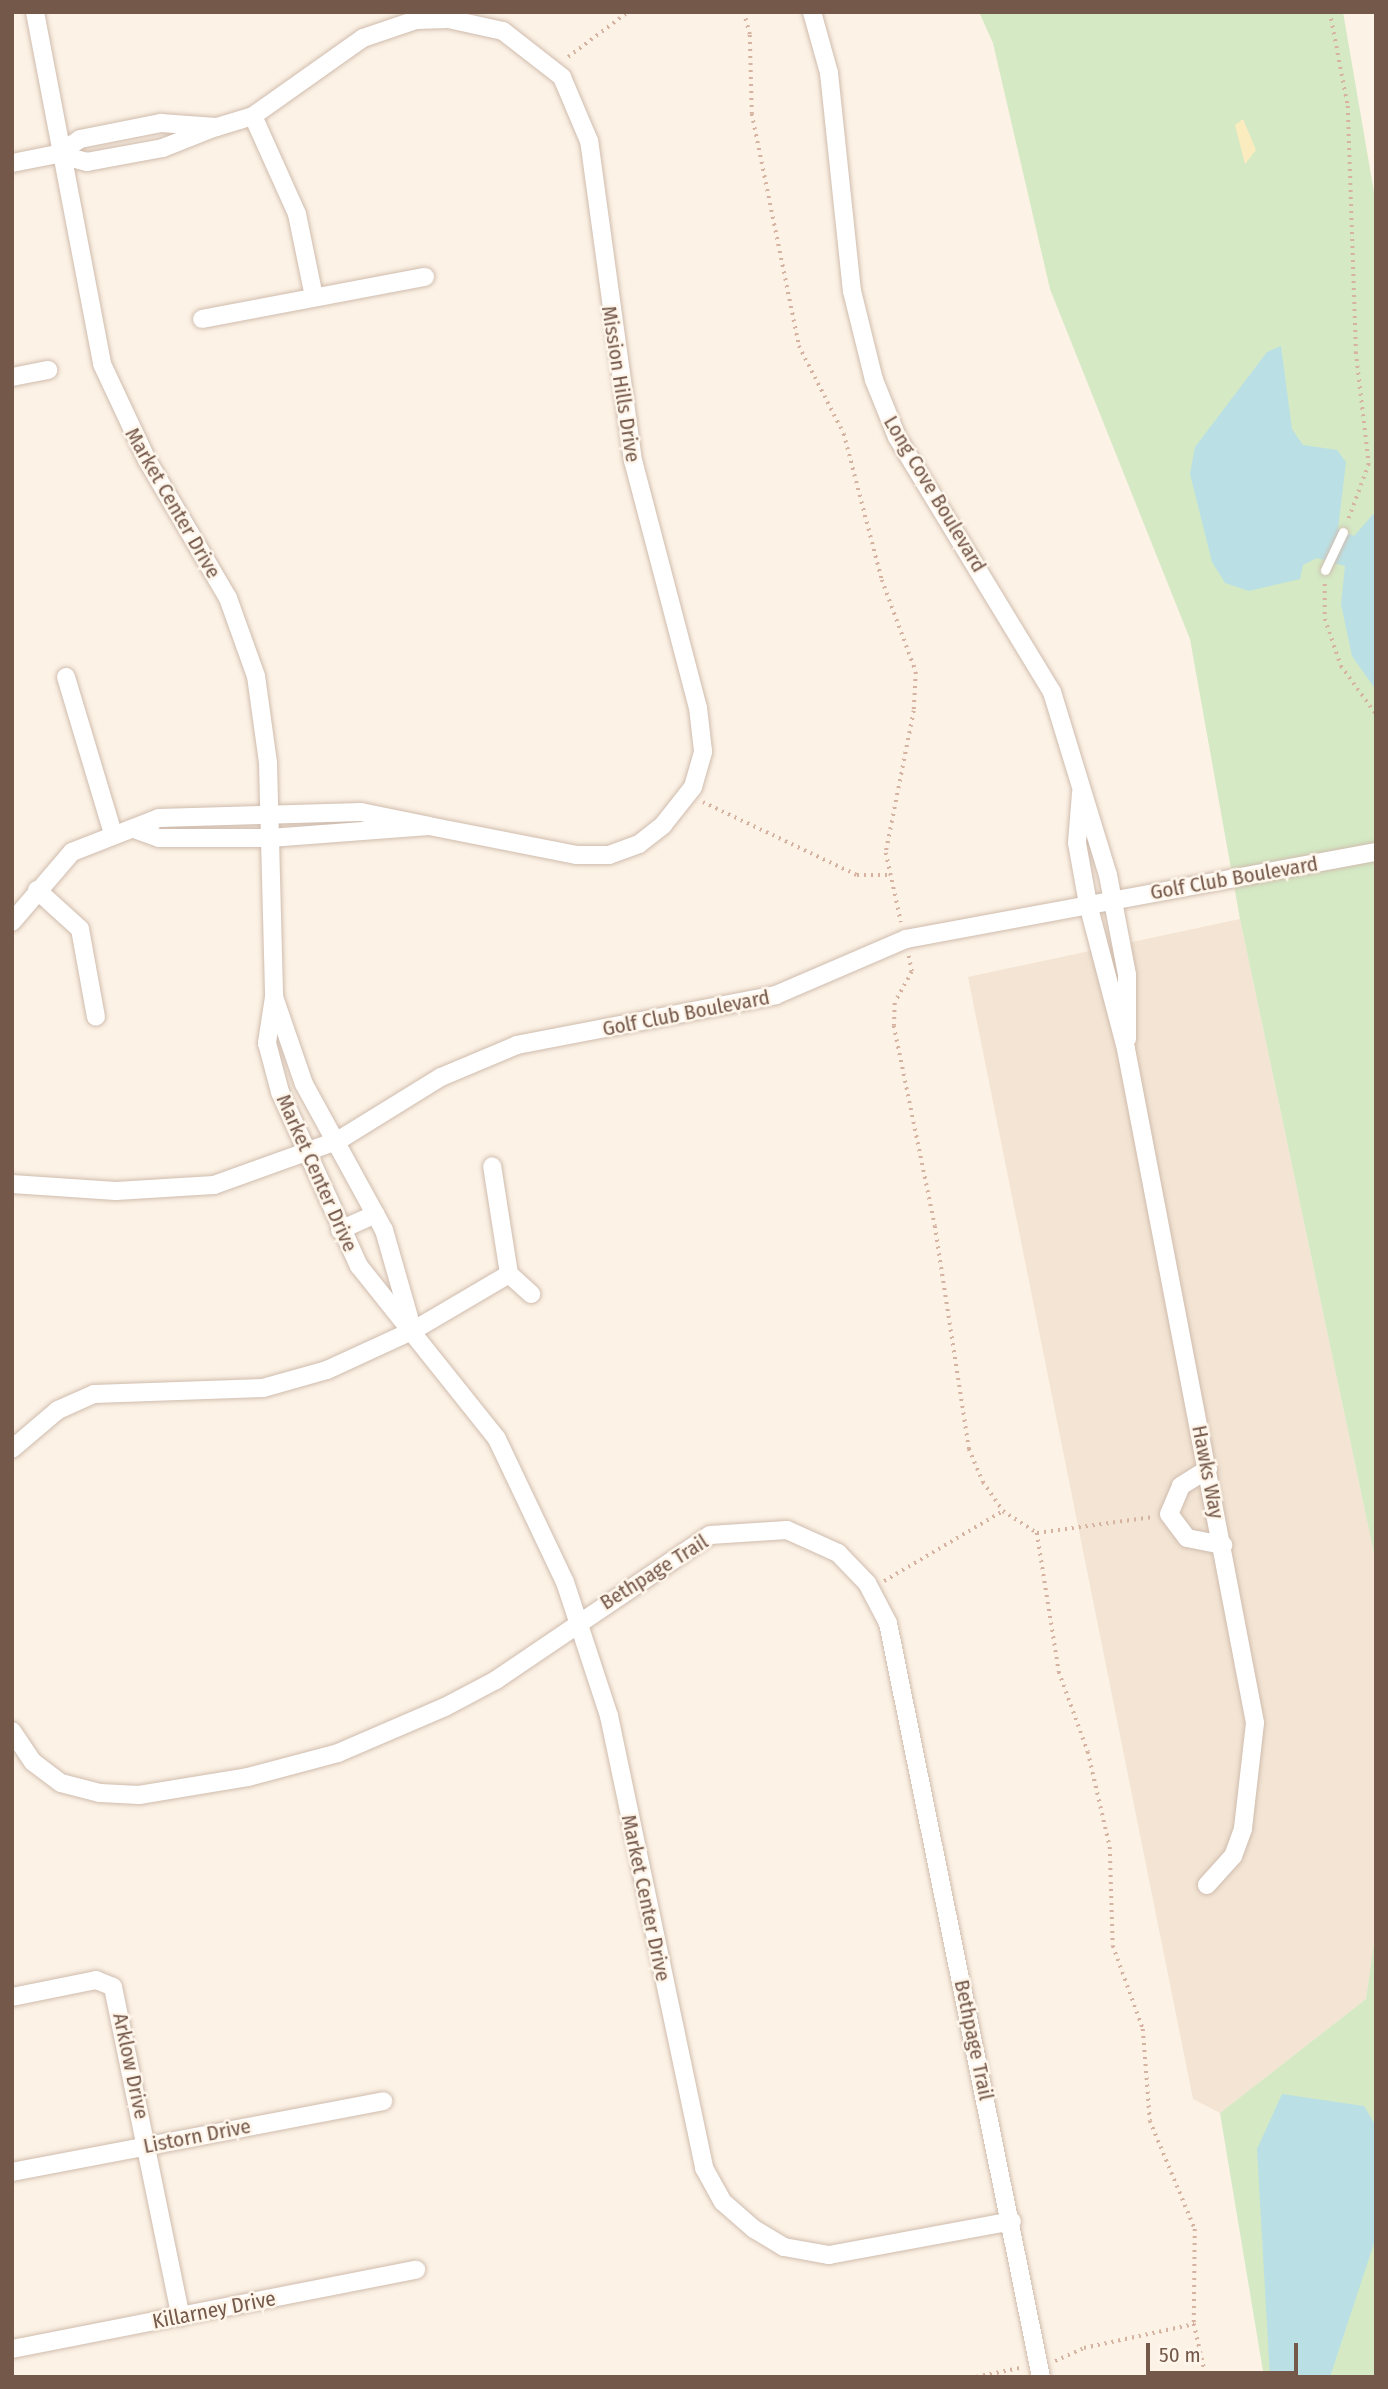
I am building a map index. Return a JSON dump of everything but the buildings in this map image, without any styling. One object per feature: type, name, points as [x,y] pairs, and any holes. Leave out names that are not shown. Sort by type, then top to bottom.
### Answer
[{"type":"street","name":"Market Center Drive","points":[[35,12],[58,154],[94,336],[118,405],[228,598],[250,653],[266,734],[274,997],[267,1043],[272,1066],[340,1230],[359,1266],[414,1330],[497,1439],[536,1509],[579,1620],[609,1717],[704,2168],[723,2202],[785,2247],[829,2255],[1012,2221]]},
{"type":"street","name":"Long Cove Boulevard","points":[[812,12],[830,73],[852,291],[874,380],[897,437],[1037,661],[1062,719],[1081,793],[1100,840],[1113,900]]},
{"type":"street","name":"Mission Hills Drive","points":[[58,154],[87,162],[163,148],[253,116],[363,38],[416,20],[480,23],[525,44],[555,69],[574,97],[589,141],[635,471],[702,725],[701,765],[689,794],[650,837],[609,855],[577,855],[429,826],[384,813],[159,818],[137,830]]},
{"type":"street","points":[[253,116],[297,214],[314,297]]},
{"type":"street","points":[[12,163],[58,154]]},
{"type":"street","points":[[202,319],[425,277]]},
{"type":"street","points":[[12,377],[48,370]]},
{"type":"street","points":[[66,677],[113,834]]},
{"type":"street","name":"Long Cove Boulevard","points":[[1081,793],[1077,843],[1087,904]]},
{"type":"street","name":"Mission Hills Drive","points":[[137,830],[159,838],[270,838],[429,826]]},
{"type":"street","points":[[12,922],[72,852],[113,834],[137,830]]},
{"type":"street","name":"Golf Club Boulevard","points":[[12,1184],[178,1190],[247,1177],[338,1140],[475,1060],[517,1045],[776,995],[906,939],[1376,852]]},
{"type":"street","points":[[37,890],[80,929],[96,1017]]},
{"type":"street","name":"Hawks Way","points":[[1113,900],[1127,975],[1126,1049]]},
{"type":"street","name":"Hawks Way","points":[[1087,904],[1126,1049],[1250,1679],[1255,1758],[1233,1856],[1207,1885]]},
{"type":"street","name":"Market Center Drive","points":[[274,997],[304,1084],[338,1140],[376,1214],[414,1330]]},
{"type":"street","points":[[492,1167],[509,1274],[531,1294]]},
{"type":"street","points":[[340,1230],[376,1214]]},
{"type":"street","points":[[12,1449],[58,1410],[94,1394],[263,1388],[327,1370],[414,1330],[509,1274]]},
{"type":"street","points":[[1208,1469],[1181,1486],[1169,1514],[1187,1538],[1223,1545]]},
{"type":"street","name":"Bethpage Trail","points":[[12,1731],[33,1762],[78,1788],[139,1795],[223,1782],[338,1753],[496,1680],[688,1546],[741,1530],[787,1530],[821,1544],[856,1569],[872,1590],[888,1623],[1012,2221],[1040,2371]]},
{"type":"street","name":"Arklow Drive","points":[[12,1997],[107,1983],[119,2008],[181,2317]]},
{"type":"street","name":"Listorn Drive","points":[[12,2172],[383,2101]]},
{"type":"street","name":"Killarney Drive","points":[[12,2349],[416,2270]]},
{"type":"lane","points":[[1325,570],[1343,532]]},
{"type":"path","points":[[555,69],[628,12]]},
{"type":"path","points":[[744,12],[751,35],[752,114],[799,346],[844,434],[874,555],[916,673],[887,875],[906,939],[912,972],[895,1003],[895,1034],[935,1226],[969,1449],[1003,1511],[1037,1533],[1169,1514]]},
{"type":"path","points":[[1330,12],[1349,106],[1356,352],[1369,464],[1343,532]]},
{"type":"path","points":[[1325,570],[1325,619],[1340,666],[1376,714]]},
{"type":"path","points":[[689,794],[857,875],[887,875]]},
{"type":"path","points":[[872,1590],[1003,1511]]},
{"type":"path","points":[[1037,1533],[1059,1672],[1088,1752],[1110,1846],[1113,1946],[1143,2029],[1150,2121],[1195,2229],[1194,2324],[1206,2377]]},
{"type":"path","points":[[976,2377],[1040,2371],[1194,2324]]},
{"type":"shaded area","points":[[1240,919],[1376,1563],[1376,1929],[1366,1999],[1220,2113],[1193,2099],[968,977]]},
{"type":"green space","points":[[979,12],[1343,12],[1376,204],[1376,1563],[1240,919],[1190,639],[1050,289],[993,43]]},
{"type":"green space","points":[[1376,1929],[1376,2377],[1264,2377],[1220,2113],[1366,1999]]},
{"type":"sand","points":[[1243,119],[1256,150],[1245,164],[1235,125]]},
{"type":"water","points":[[1281,346],[1292,429],[1303,445],[1337,450],[1346,462],[1338,529],[1354,536],[1376,511],[1376,690],[1352,656],[1341,604],[1345,566],[1317,558],[1303,565],[1300,579],[1249,591],[1225,583],[1212,562],[1190,474],[1195,447],[1267,352]]},
{"type":"water","points":[[1282,2094],[1364,2106],[1376,2126],[1376,2237],[1330,2377],[1270,2377],[1257,2149]]}]
